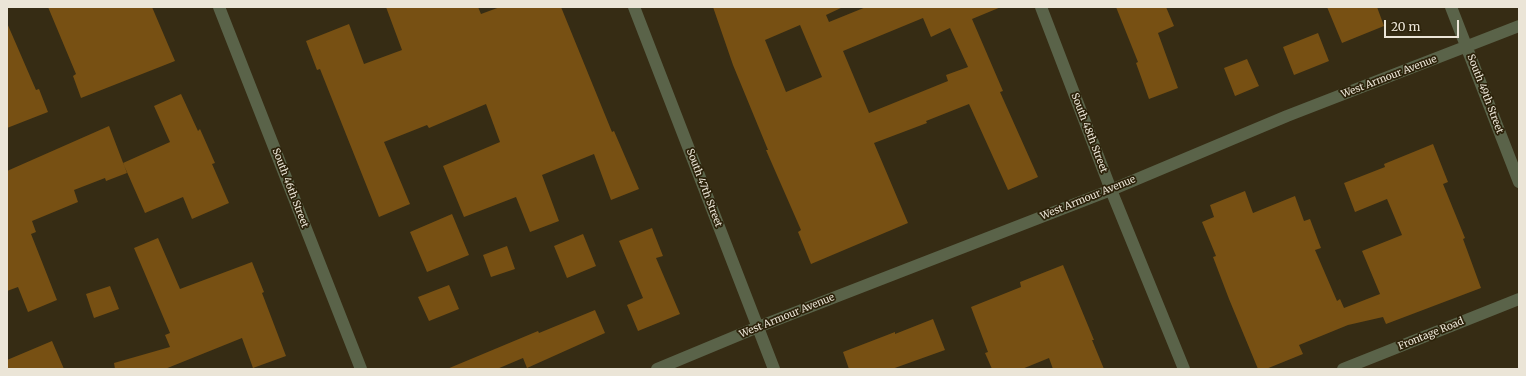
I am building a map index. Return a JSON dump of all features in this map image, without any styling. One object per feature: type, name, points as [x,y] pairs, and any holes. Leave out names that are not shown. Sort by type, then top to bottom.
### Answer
[{"type":"street","name":"South 46th Street","points":[[219,7],[361,369]]},
{"type":"street","name":"South 47th Street","points":[[634,7],[774,369]]},
{"type":"street","name":"South 48th Street","points":[[1041,7],[1111,190],[1184,369]]},
{"type":"street","name":"South 49th Street","points":[[1451,7],[1519,182]]},
{"type":"street","name":"West Armour Avenue","points":[[657,369],[758,327],[1111,190],[1287,116],[1519,26]]},
{"type":"street","name":"Frontage Road","points":[[1343,369],[1519,299]]},
{"type":"building","points":[[48,7],[152,7],[175,61],[81,98],[73,76],[76,74]]},
{"type":"building","points":[[386,7],[478,7],[481,14],[500,7],[561,7],[612,132],[614,131],[639,189],[611,200],[594,154],[542,175],[559,221],[530,232],[516,197],[464,217],[443,166],[500,142],[486,104],[429,128],[427,125],[384,142],[410,204],[379,217],[320,69],[317,70],[306,41],[349,24],[364,64],[402,50]]},
{"type":"building","points":[[713,7],[843,7],[826,15],[829,22],[866,7],[1001,7],[972,19],[1003,91],[1000,92],[1038,177],[1008,190],[969,104],[926,121],[927,123],[874,143],[908,223],[811,264],[798,232],[801,230],[766,150],[768,150],[733,65]],"holes":[[[923,18],[931,37],[950,28],[968,67],[946,75],[948,81],[869,113],[843,51]],[[800,25],[822,77],[786,92],[765,40]]]},
{"type":"building","points":[[1116,7],[1166,7],[1174,26],[1158,33],[1178,88],[1149,99],[1136,63],[1138,62]]},
{"type":"building","points":[[1327,7],[1377,7],[1384,26],[1342,43]]},
{"type":"building","points":[[7,23],[36,90],[39,89],[48,112],[7,128]]},
{"type":"building","points":[[1318,33],[1329,61],[1294,75],[1283,47]]},
{"type":"building","points":[[1247,59],[1259,86],[1235,96],[1224,68]]},
{"type":"building","points":[[181,94],[198,131],[200,129],[215,163],[212,164],[229,203],[192,219],[183,197],[145,213],[123,163],[170,142],[154,106]]},
{"type":"building","points":[[109,126],[127,173],[106,181],[105,178],[74,190],[78,202],[32,221],[36,232],[31,234],[57,300],[28,312],[18,287],[7,291],[7,171]]},
{"type":"building","points":[[1433,144],[1448,182],[1443,184],[1465,238],[1463,239],[1481,288],[1386,324],[1383,317],[1348,325],[1299,345],[1303,354],[1266,369],[1258,369],[1213,257],[1216,256],[1202,222],[1214,217],[1210,205],[1245,191],[1253,213],[1295,196],[1304,221],[1310,219],[1321,248],[1315,250],[1337,301],[1340,299],[1344,308],[1380,294],[1362,251],[1402,235],[1387,199],[1355,212],[1344,183],[1385,167],[1384,164]]},
{"type":"building","points":[[452,214],[469,255],[427,272],[410,232]]},
{"type":"building","points":[[652,228],[663,256],[656,258],[680,314],[638,331],[627,305],[643,298],[619,241]]},
{"type":"building","points":[[583,234],[596,266],[567,278],[554,246]]},
{"type":"building","points":[[158,238],[180,289],[252,262],[286,356],[253,368],[242,338],[165,369],[115,369],[114,363],[170,347],[165,335],[170,333],[134,248]]},
{"type":"building","points":[[507,246],[515,269],[491,277],[483,255]]},
{"type":"building","points":[[1063,265],[1094,340],[1092,340],[1104,369],[1053,369],[1049,358],[1022,369],[992,369],[985,353],[988,352],[971,307],[1021,287],[1020,282]]},
{"type":"building","points":[[449,285],[459,309],[429,321],[418,297]]},
{"type":"building","points":[[110,286],[119,309],[94,318],[86,294]]},
{"type":"building","points":[[595,310],[605,333],[527,368],[523,358],[497,369],[447,369],[538,331],[539,333]]},
{"type":"building","points":[[933,319],[945,350],[892,369],[849,369],[843,352]]},
{"type":"building","points":[[52,341],[64,369],[7,369],[7,360]]}]
